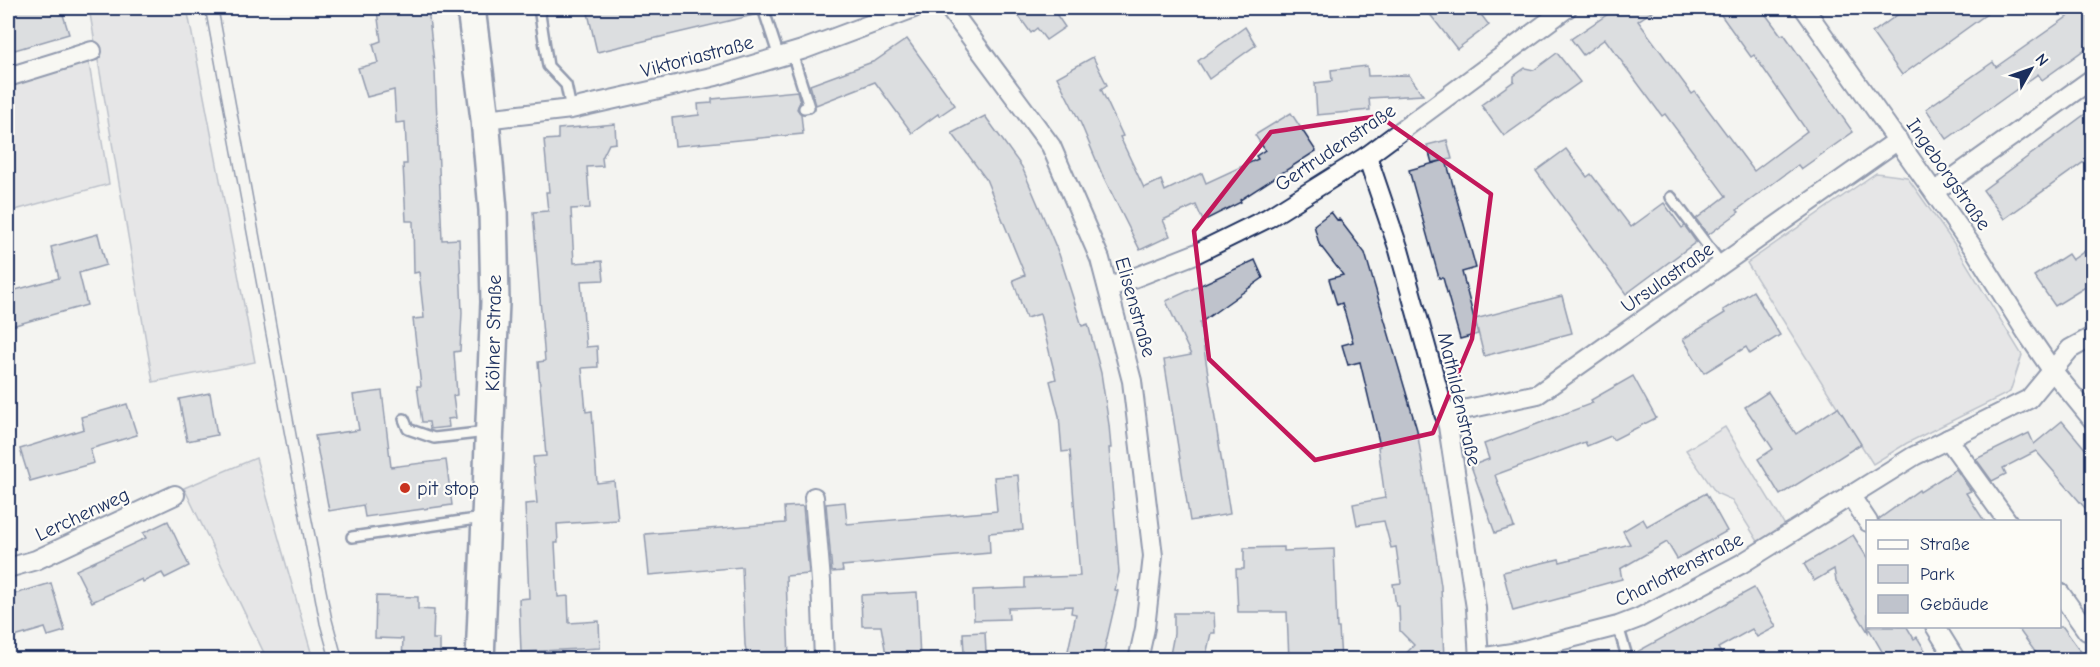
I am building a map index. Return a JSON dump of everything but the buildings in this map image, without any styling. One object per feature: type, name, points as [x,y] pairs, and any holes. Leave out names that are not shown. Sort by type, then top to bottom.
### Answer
[{"type":"main road","name":"Kölner Straße","points":[[471,8],[485,119],[493,210],[494,279],[480,660]]},
{"type":"street","name":"Viktoriastraße","points":[[485,119],[571,109],[716,76],[785,55],[914,8]]},
{"type":"street","name":"Elisenstraße","points":[[949,8],[1051,146],[1100,259],[1132,381],[1153,556],[1145,628],[1138,660]]},
{"type":"street","name":"Gertrudenstraße","points":[[1108,288],[1195,254],[1268,218],[1367,156],[1567,8]]},
{"type":"street","name":"Ingeborgstraße","points":[[1804,8],[1935,191],[2052,369],[2092,419]]},
{"type":"street","points":[[8,77],[92,51]]},
{"type":"street","points":[[1935,191],[2092,79]]},
{"type":"street","name":"Ursulastraße","points":[[1444,414],[1538,394],[1898,140]]},
{"type":"street","name":"Mathildenstraße","points":[[1367,156],[1399,250],[1444,414],[1476,608],[1479,659]]},
{"type":"street","name":"Charlottenstraße","points":[[1479,659],[1618,626],[1639,618],[1741,564],[1914,456],[2029,399],[2070,349],[2092,337]]},
{"type":"street","points":[[1948,439],[2007,520]]},
{"type":"street","name":"Lerchenweg","points":[[8,568],[36,560],[175,495]]},
{"type":"street","points":[[1850,495],[1867,520]]},
{"type":"street","points":[[814,498],[821,581],[824,660]]},
{"type":"street","points":[[2061,594],[2087,631]]},
{"type":"street","points":[[1936,628],[1956,660]]},
{"type":"lane","points":[[539,8],[548,66],[566,85],[571,109]]},
{"type":"lane","points":[[763,8],[809,107],[804,108]]},
{"type":"lane","points":[[1671,197],[1722,265]]},
{"type":"lane","points":[[404,419],[408,429],[434,438],[490,431]]},
{"type":"lane","points":[[352,537],[487,517]]},
{"type":"lane","points":[[1618,626],[1628,660]]},
{"type":"highlighted area","points":[[1379,116],[1491,194],[1472,339],[1433,433],[1315,460],[1209,359],[1194,231],[1271,132]]},
{"type":"green space","points":[[89,8],[187,8],[255,362],[153,382]]},
{"type":"green space","points":[[81,60],[89,64],[109,184],[8,212],[8,82]]},
{"type":"green space","points":[[1876,173],[1907,177],[1955,245],[2022,355],[2010,392],[1907,443],[1873,464],[1747,263]]},
{"type":"green space","points":[[1725,427],[1786,527],[1759,543],[1732,500],[1716,493],[1686,450]]},
{"type":"green space","points":[[256,458],[313,659],[267,659],[184,488]]},
{"type":"tram line","points":[[205,8],[320,624],[330,660]]},
{"type":"tram line","points":[[218,8],[309,505],[332,619],[343,660]]},
{"type":"place","name":"pit stop","points":[[405,488]]}]
